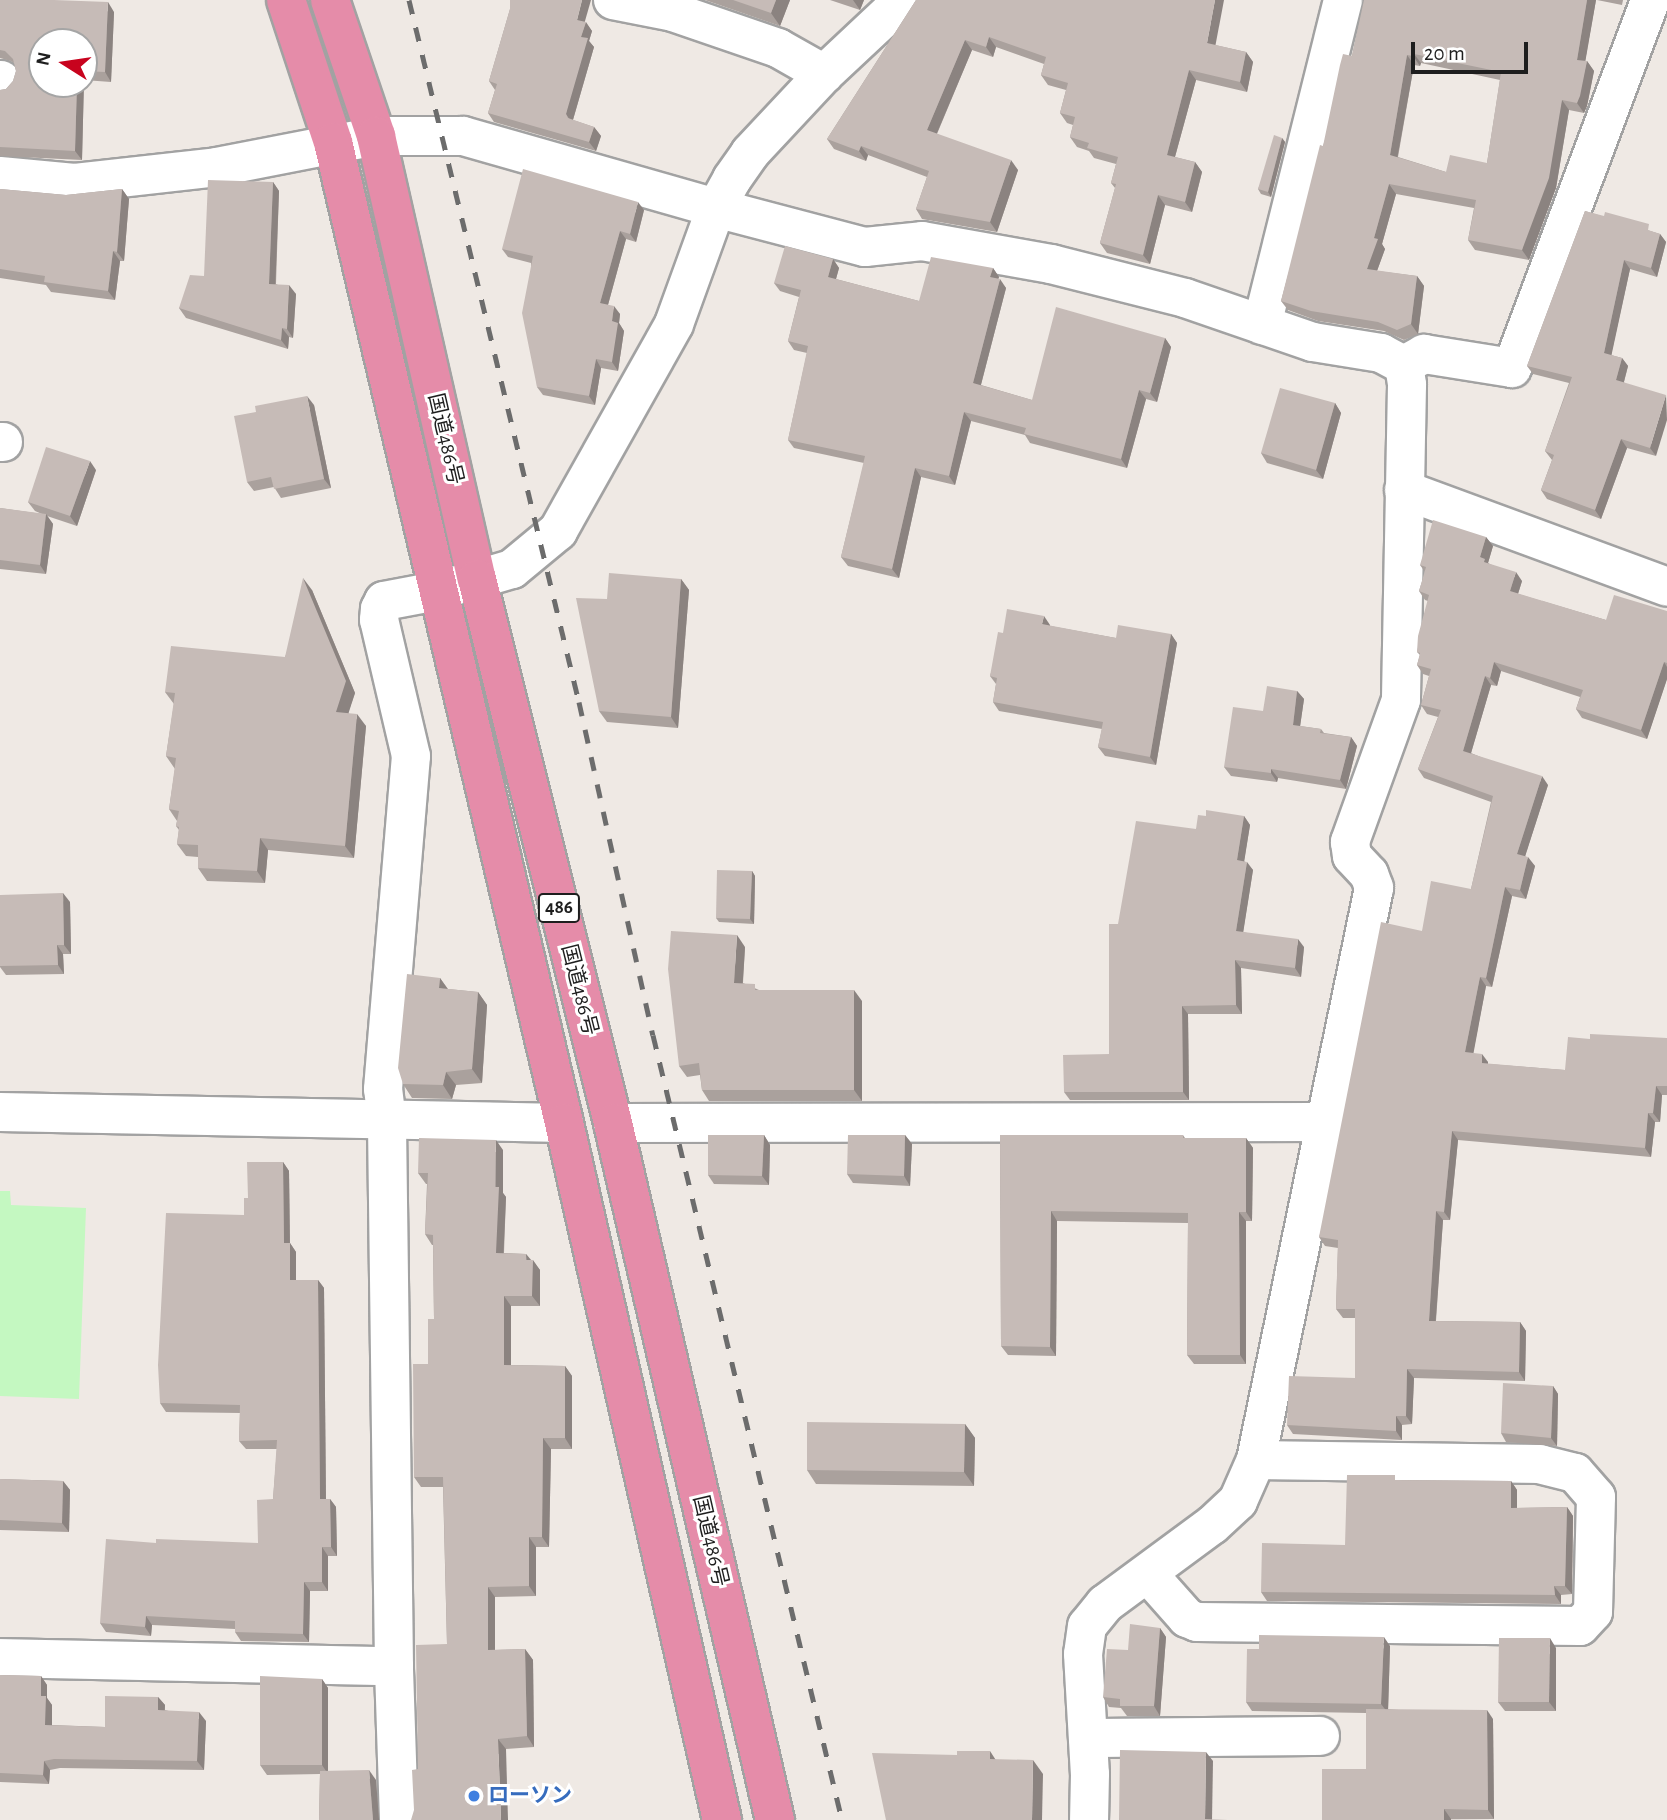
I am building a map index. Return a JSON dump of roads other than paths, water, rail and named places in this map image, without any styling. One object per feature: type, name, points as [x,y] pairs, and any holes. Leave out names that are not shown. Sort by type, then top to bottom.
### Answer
[{"type":"highway","name":"国道486号","points":[[286,0],[333,142],[564,1123],[722,1820]]},
{"type":"highway","name":"国道486号","points":[[330,0],[376,136],[477,579],[613,1123],[775,1820]]},
{"type":"street","points":[[613,0],[673,12],[778,48],[824,74]]},
{"type":"street","points":[[399,1820],[394,1666],[387,1121],[383,1089],[411,756],[379,620],[380,609],[384,601],[437,591],[512,569],[558,531],[674,324],[716,208],[750,153],[824,74],[902,0]]},
{"type":"street","points":[[1262,325],[1343,0]]},
{"type":"street","points":[[1404,365],[1424,354],[1511,368],[1650,0]]},
{"type":"street","points":[[0,176],[75,184],[217,167],[333,142],[376,136],[463,136],[865,247],[922,241],[1051,264],[1185,298],[1314,342],[1381,353],[1404,365]]},
{"type":"street","points":[[1089,1820],[1083,1654],[1087,1626],[1105,1604],[1212,1525],[1238,1501],[1256,1460],[1374,888],[1370,874],[1352,856],[1350,842],[1401,700],[1407,385],[1404,365]]},
{"type":"street","points":[[1404,490],[1667,587]]},
{"type":"street","points":[[0,1112],[564,1123]]},
{"type":"street","points":[[613,1123],[1325,1122]]},
{"type":"street","points":[[1148,1574],[1187,1618],[1197,1622],[1580,1626],[1593,1612],[1596,1497],[1574,1473],[1540,1464],[1256,1460]]},
{"type":"street","points":[[0,1658],[394,1666]]},
{"type":"street","points":[[1088,1738],[1321,1736]]},
{"type":"railway","points":[[409,0],[579,702],[653,1035],[842,1820]]},
{"type":"place","name":"ローソン","points":[[474,1796]]}]
